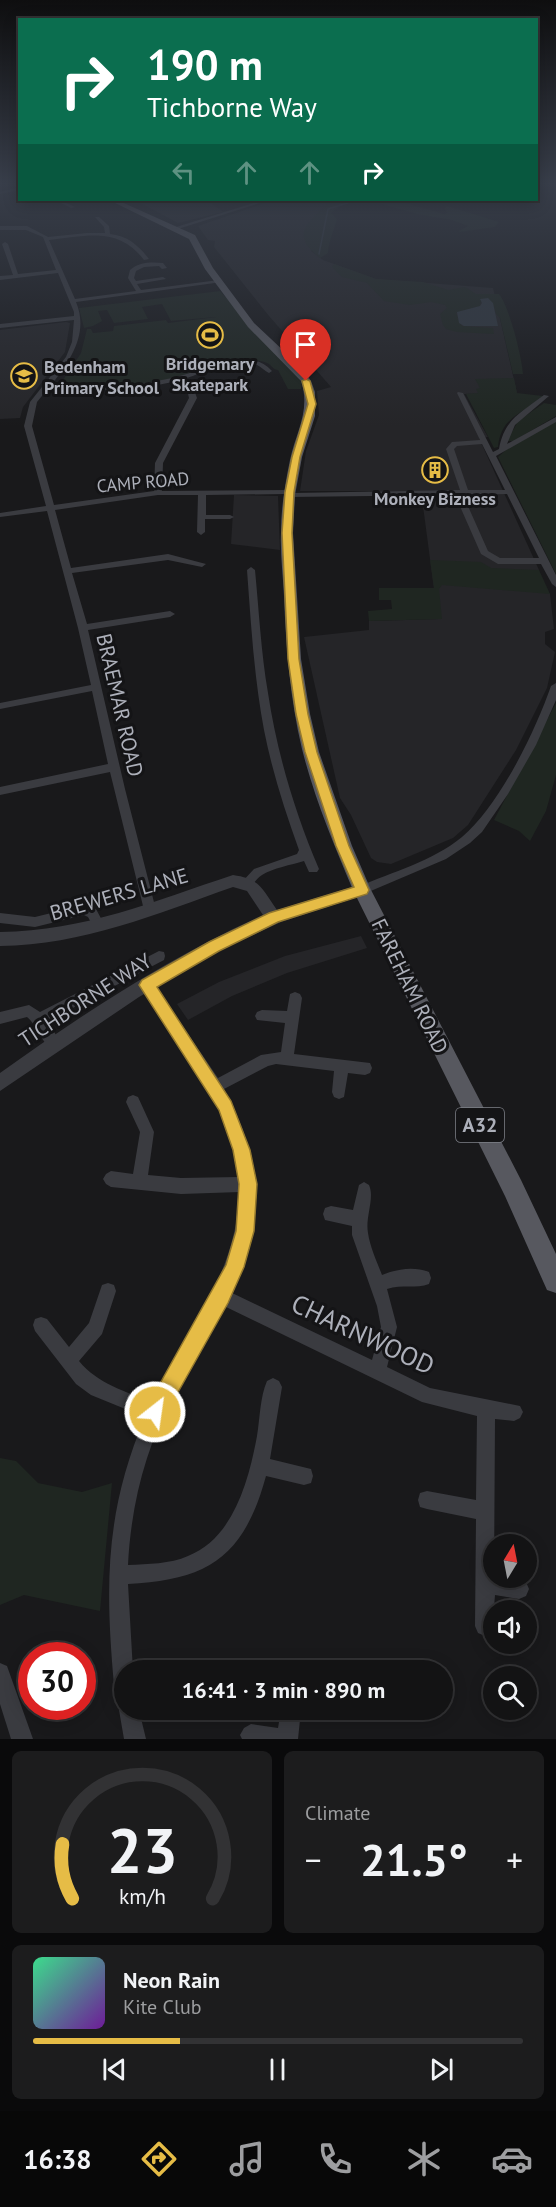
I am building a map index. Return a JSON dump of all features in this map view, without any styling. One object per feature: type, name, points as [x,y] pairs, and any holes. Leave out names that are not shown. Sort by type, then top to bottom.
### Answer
[{"type":"main road","name":"FAREHAM ROAD","points":[[207,264],[251,325],[298,370],[310,392],[310,416],[296,457],[289,493],[287,533],[294,659],[302,714],[311,752],[329,807],[362,890],[513,1188],[556,1281]]},
{"type":"street","points":[[12,264],[16,276]]},
{"type":"street","points":[[0,326],[77,318],[73,301],[57,264]]},
{"type":"street","points":[[139,292],[132,273],[138,266],[159,264]]},
{"type":"street","points":[[161,264],[164,268]]},
{"type":"street","points":[[0,278],[60,271]]},
{"type":"street","points":[[134,283],[164,279]]},
{"type":"street","points":[[73,301],[219,282]]},
{"type":"street","name":"BRAEMAR ROAD","points":[[77,318],[75,342],[69,357],[31,408],[28,426],[83,628],[114,767],[150,910]]},
{"type":"street","points":[[47,384],[111,388],[157,384],[183,378],[213,367],[242,362],[261,364],[269,372]]},
{"type":"street","points":[[159,493],[157,469],[159,463],[194,398],[189,384],[183,378]]},
{"type":"street","points":[[460,393],[556,584]]},
{"type":"street","points":[[502,450],[505,434],[514,419],[546,396]]},
{"type":"street","points":[[491,456],[556,419]]},
{"type":"street","points":[[485,442],[455,444],[450,449],[461,492],[484,552],[498,561],[545,561]]},
{"type":"street","points":[[201,532],[202,492]]},
{"type":"street","name":"CAMP ROAD","points":[[0,515],[159,493],[509,492]]},
{"type":"street","points":[[201,517],[230,517]]},
{"type":"street","points":[[67,571],[168,557],[202,564]]},
{"type":"street","points":[[252,574],[256,635],[266,714],[289,805],[313,869]]},
{"type":"street","points":[[83,628],[170,614]]},
{"type":"street","points":[[362,890],[452,849],[478,831],[541,724],[556,686]]},
{"type":"street","points":[[0,706],[96,687]]},
{"type":"street","points":[[0,791],[114,767]]},
{"type":"street","name":"BREWERS LANE","points":[[0,939],[53,936],[99,926],[233,881],[248,883],[258,872],[301,857],[305,850]]},
{"type":"street","points":[[248,883],[274,918]]},
{"type":"street","name":"TICHBORNE WAY","points":[[0,1083],[54,1044],[147,985],[214,947],[274,918],[362,890]]},
{"type":"street","points":[[0,918],[35,922],[84,910],[92,913],[99,926]]},
{"type":"street","points":[[39,1019],[159,956]]},
{"type":"street","points":[[122,1660],[117,1615],[118,1575],[123,1516],[135,1462],[155,1412],[235,1267],[245,1231],[248,1184],[234,1128],[215,1087],[147,985]]},
{"type":"street","points":[[287,1057],[296,998]]},
{"type":"street","points":[[0,1018],[29,1011],[39,1019],[54,1044]]},
{"type":"street","points":[[262,1016],[293,1017]]},
{"type":"street","points":[[215,1087],[266,1060],[287,1057],[365,1068]]},
{"type":"street","points":[[339,1092],[341,1066]]},
{"type":"street","points":[[132,1102],[147,1132],[141,1181]]},
{"type":"street","points":[[111,1179],[181,1186],[248,1184]]},
{"type":"street","points":[[364,1190],[359,1219],[360,1236],[389,1328],[378,1370]]},
{"type":"street","points":[[331,1214],[359,1219]]},
{"type":"street","points":[[377,1284],[398,1277],[423,1278]]},
{"type":"street","points":[[68,1361],[96,1328],[108,1291]]},
{"type":"street","name":"CHARNWOOD","points":[[221,1296],[428,1396],[514,1413]]},
{"type":"street","points":[[41,1325],[82,1378],[97,1389],[155,1412]]},
{"type":"street","points":[[118,1575],[170,1571],[198,1562],[215,1551],[237,1523],[261,1466],[273,1387]]},
{"type":"street","points":[[485,1534],[486,1409]]},
{"type":"street","points":[[261,1466],[304,1476]]},
{"type":"street","points":[[427,1500],[485,1511]]},
{"type":"street","points":[[513,1588],[519,1589]]},
{"type":"street","points":[[0,1673],[22,1739]]},
{"type":"street","points":[[131,1720],[135,1739]]},
{"type":"street","points":[[287,1739],[290,1720]]},
{"type":"street","points":[[251,1735],[281,1739]]},
{"type":"shaded area","points":[[228,264],[335,264],[376,279],[493,288],[517,393],[464,394],[488,437],[479,438],[539,570],[535,575],[550,594],[554,629],[545,632],[545,644],[555,652],[547,688],[516,750],[468,825],[453,838],[391,864],[377,862],[371,858],[351,815],[340,798],[304,637],[369,630],[369,621],[438,619],[421,491],[300,491],[306,451],[319,415],[317,391],[331,387]]},
{"type":"shaded area","points":[[334,264],[376,279],[423,282],[448,290],[465,287],[476,294],[499,294],[507,309],[514,332],[523,374],[513,374],[500,318],[496,314],[493,303],[481,301],[480,306],[456,313],[462,326],[493,328],[494,334],[457,332],[446,329],[443,325],[440,314],[447,308],[445,305],[431,302],[410,305],[384,301],[367,283],[342,277],[332,267]]},
{"type":"shaded area","points":[[220,291],[296,373],[302,383],[301,389],[288,389],[278,370],[265,362],[253,360],[218,364],[177,377],[134,385],[90,386],[61,383],[81,353],[87,329],[91,329],[93,333],[113,331],[114,326],[166,320],[168,323],[216,317],[171,321],[162,304],[142,307],[148,319],[114,323],[107,310],[98,311],[102,321],[84,328],[79,308]]},
{"type":"shaded area","points":[[488,298],[493,303],[498,326],[464,326],[459,323],[457,312],[480,306],[482,303],[480,299]]},
{"type":"shaded area","points":[[70,323],[65,352],[23,407],[20,418],[0,419],[0,330]]},
{"type":"shaded area","points":[[514,378],[517,393],[543,396],[509,422],[500,436],[498,447],[494,448],[466,394],[478,393],[476,389],[480,388],[475,379]]},
{"type":"shaded area","points":[[544,403],[556,405],[556,416],[514,441],[507,441],[518,421]]},
{"type":"shaded area","points":[[556,421],[556,574],[498,457],[507,449]]},
{"type":"shaded area","points":[[234,495],[278,496],[280,550],[231,544]]},
{"type":"shaded area","points":[[430,560],[481,562],[491,568],[539,570],[550,594],[442,585],[439,589],[442,619],[369,621],[368,611],[392,609],[391,600],[379,600],[379,588],[434,588]]},
{"type":"shaded area","points":[[556,703],[556,775],[546,811],[530,841],[519,831],[494,820]]},
{"type":"shaded area","points":[[361,936],[367,948],[287,973],[232,996],[188,1020],[177,1004],[219,982],[285,956]]},
{"type":"shaded area","points":[[0,1458],[16,1461],[38,1483],[82,1492],[112,1483],[100,1611],[24,1595],[0,1605]]},
{"type":"place","name":"Bridgemary Skatepark","points":[[210,335]]},
{"type":"place","name":"Bedenham Primary School","points":[[24,376]]},
{"type":"place","name":"Monkey Bizness","points":[[435,470]]},
{"type":"route","points":[[155,1412],[235,1267],[245,1231],[248,1184],[241,1150],[226,1106],[147,985],[214,947],[274,918],[362,890],[343,846],[311,752],[302,714],[294,659],[287,533],[290,492],[296,457],[312,404],[306,381]]}]
